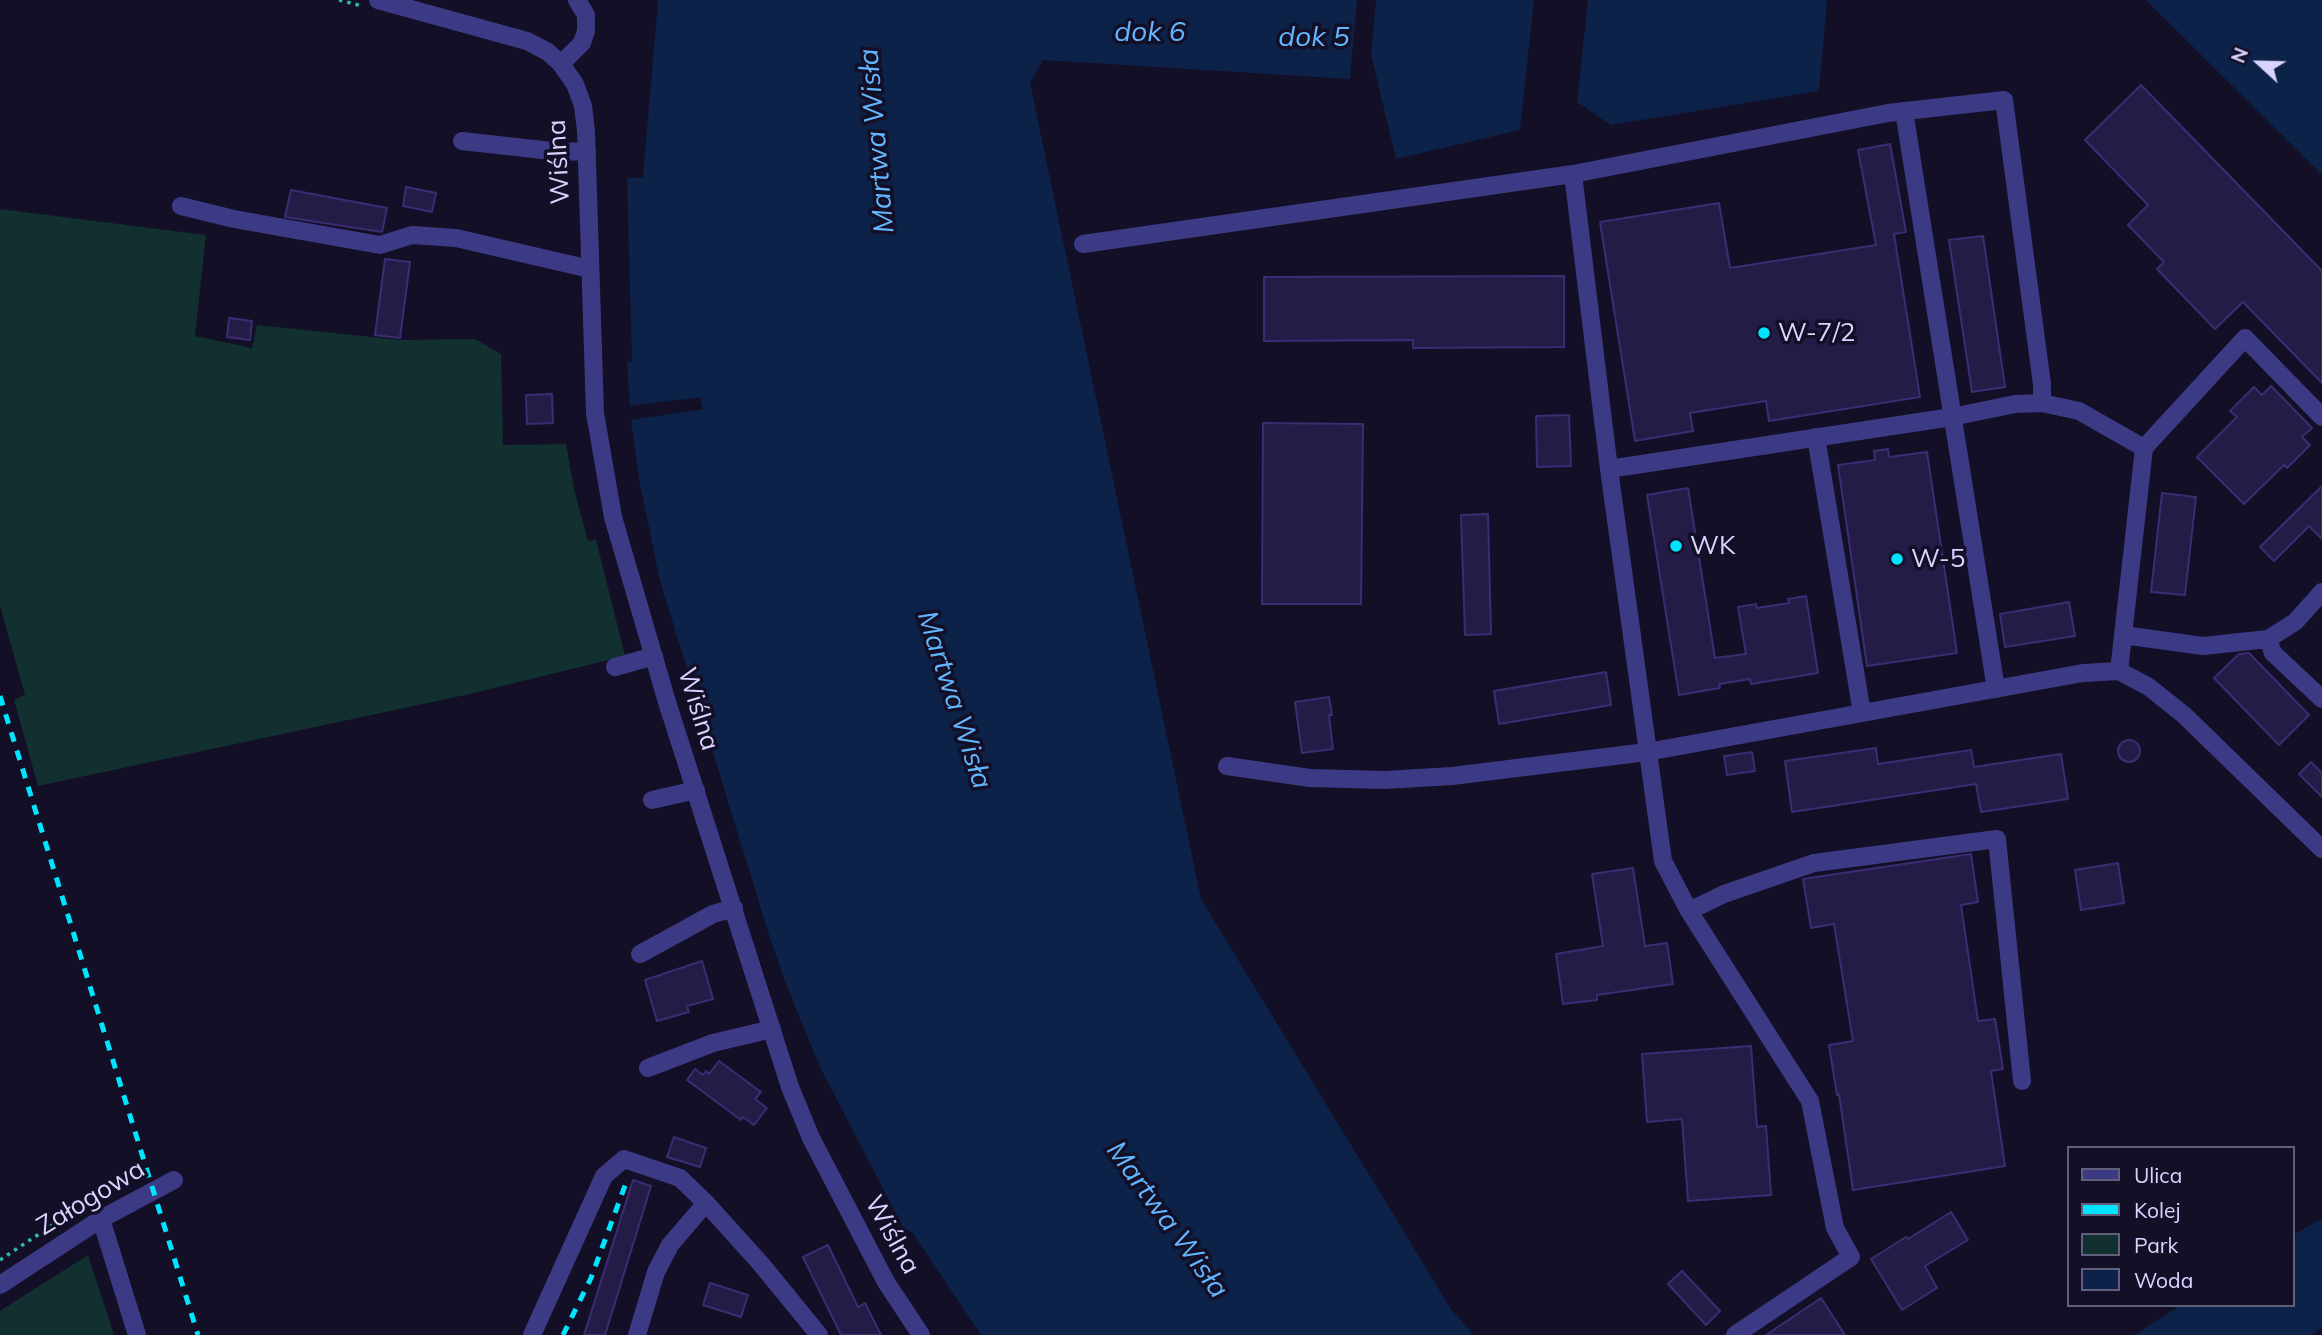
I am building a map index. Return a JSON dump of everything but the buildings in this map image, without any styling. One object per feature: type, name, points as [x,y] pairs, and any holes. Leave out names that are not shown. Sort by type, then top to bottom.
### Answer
[{"type":"street","points":[[378,0],[527,41],[548,52],[561,64],[573,55],[586,32],[586,15],[577,0]]},
{"type":"street","name":"Wiślna","points":[[561,64],[575,84],[583,106],[587,151],[591,341],[598,433],[613,517],[790,1087],[811,1138],[886,1282],[921,1335]]},
{"type":"street","points":[[1083,243],[1573,174],[1904,111],[2004,100],[2042,384],[2042,403]]},
{"type":"street","points":[[1904,111],[1996,689]]},
{"type":"street","points":[[462,141],[538,150],[587,151]]},
{"type":"street","points":[[1573,174],[1609,469],[1663,861],[1689,911],[1810,1101],[1835,1228],[1851,1257],[1735,1335]]},
{"type":"street","points":[[181,206],[234,219],[380,245],[412,236],[456,238],[590,269]]},
{"type":"street","points":[[2119,671],[2144,448],[2245,338],[2322,417]]},
{"type":"street","points":[[1609,469],[1952,417],[2015,404],[2042,403],[2079,411],[2144,448]]},
{"type":"street","points":[[1816,437],[1862,713]]},
{"type":"street","points":[[2123,635],[2203,646],[2268,639],[2295,622],[2322,592]]},
{"type":"street","points":[[2268,639],[2273,653],[2322,699]]},
{"type":"street","points":[[615,667],[654,656]]},
{"type":"street","points":[[1227,766],[1310,778],[1385,780],[1452,776],[1647,752],[2083,673],[2119,671],[2150,687],[2184,715],[2322,849]]},
{"type":"street","points":[[652,800],[696,790]]},
{"type":"street","points":[[1689,911],[1724,894],[1814,863],[1997,839],[2022,1081]]},
{"type":"street","points":[[640,954],[713,914],[734,908]]},
{"type":"street","points":[[648,1068],[713,1044],[772,1029]]},
{"type":"street","points":[[532,1335],[551,1288],[604,1177],[624,1159],[680,1178],[761,1264],[819,1335]]},
{"type":"street","name":"Załogowa","points":[[0,1285],[102,1219],[174,1180]]},
{"type":"street","points":[[637,1335],[661,1263],[670,1245],[706,1203]]},
{"type":"street","points":[[102,1219],[137,1335]]},
{"type":"path","points":[[0,1260],[72,1212]]},
{"type":"green space","points":[[0,209],[206,235],[195,336],[252,348],[257,325],[401,340],[475,339],[501,354],[503,445],[566,444],[574,489],[588,541],[596,540],[625,656],[470,694],[38,786],[14,700],[25,695],[0,606]]},
{"type":"green space","points":[[88,1255],[114,1335],[0,1335],[0,1311]]},
{"type":"water","points":[[658,0],[1357,0],[1350,79],[1043,60],[1030,83],[1201,899],[1451,1309],[1474,1335],[981,1335],[913,1233],[904,1229],[820,1067],[788,989],[660,581],[639,479],[631,420],[703,409],[700,397],[630,406],[627,363],[632,361],[627,178],[643,178]]},
{"type":"water","points":[[1376,0],[1534,0],[1520,130],[1396,159],[1371,54]]},
{"type":"water","points":[[1588,0],[1827,0],[1819,91],[1611,125],[1577,102]]},
{"type":"water","points":[[2146,0],[2322,0],[2322,175]]},
{"type":"water","points":[[2322,1218],[2322,1328],[2311,1335],[2134,1335],[2178,1307],[2294,1307],[2294,1235]]},
{"type":"railway","points":[[0,696],[198,1335]]},
{"type":"railway","points":[[563,1335],[591,1278],[626,1183]]},
{"type":"place","name":"W-7/2","points":[[1764,333]]},
{"type":"place","name":"WK","points":[[1676,546]]},
{"type":"place","name":"W-5","points":[[1897,559]]},
{"type":"water label","name":"dok 6","points":[[1150,33]]},
{"type":"water label","name":"dok 5","points":[[1314,38]]},
{"type":"water label","name":"Martwa Wisła","points":[[877,141]]},
{"type":"water label","name":"Martwa Wisła","points":[[954,700]]},
{"type":"water label","name":"Martwa Wisła","points":[[1167,1220]]}]
